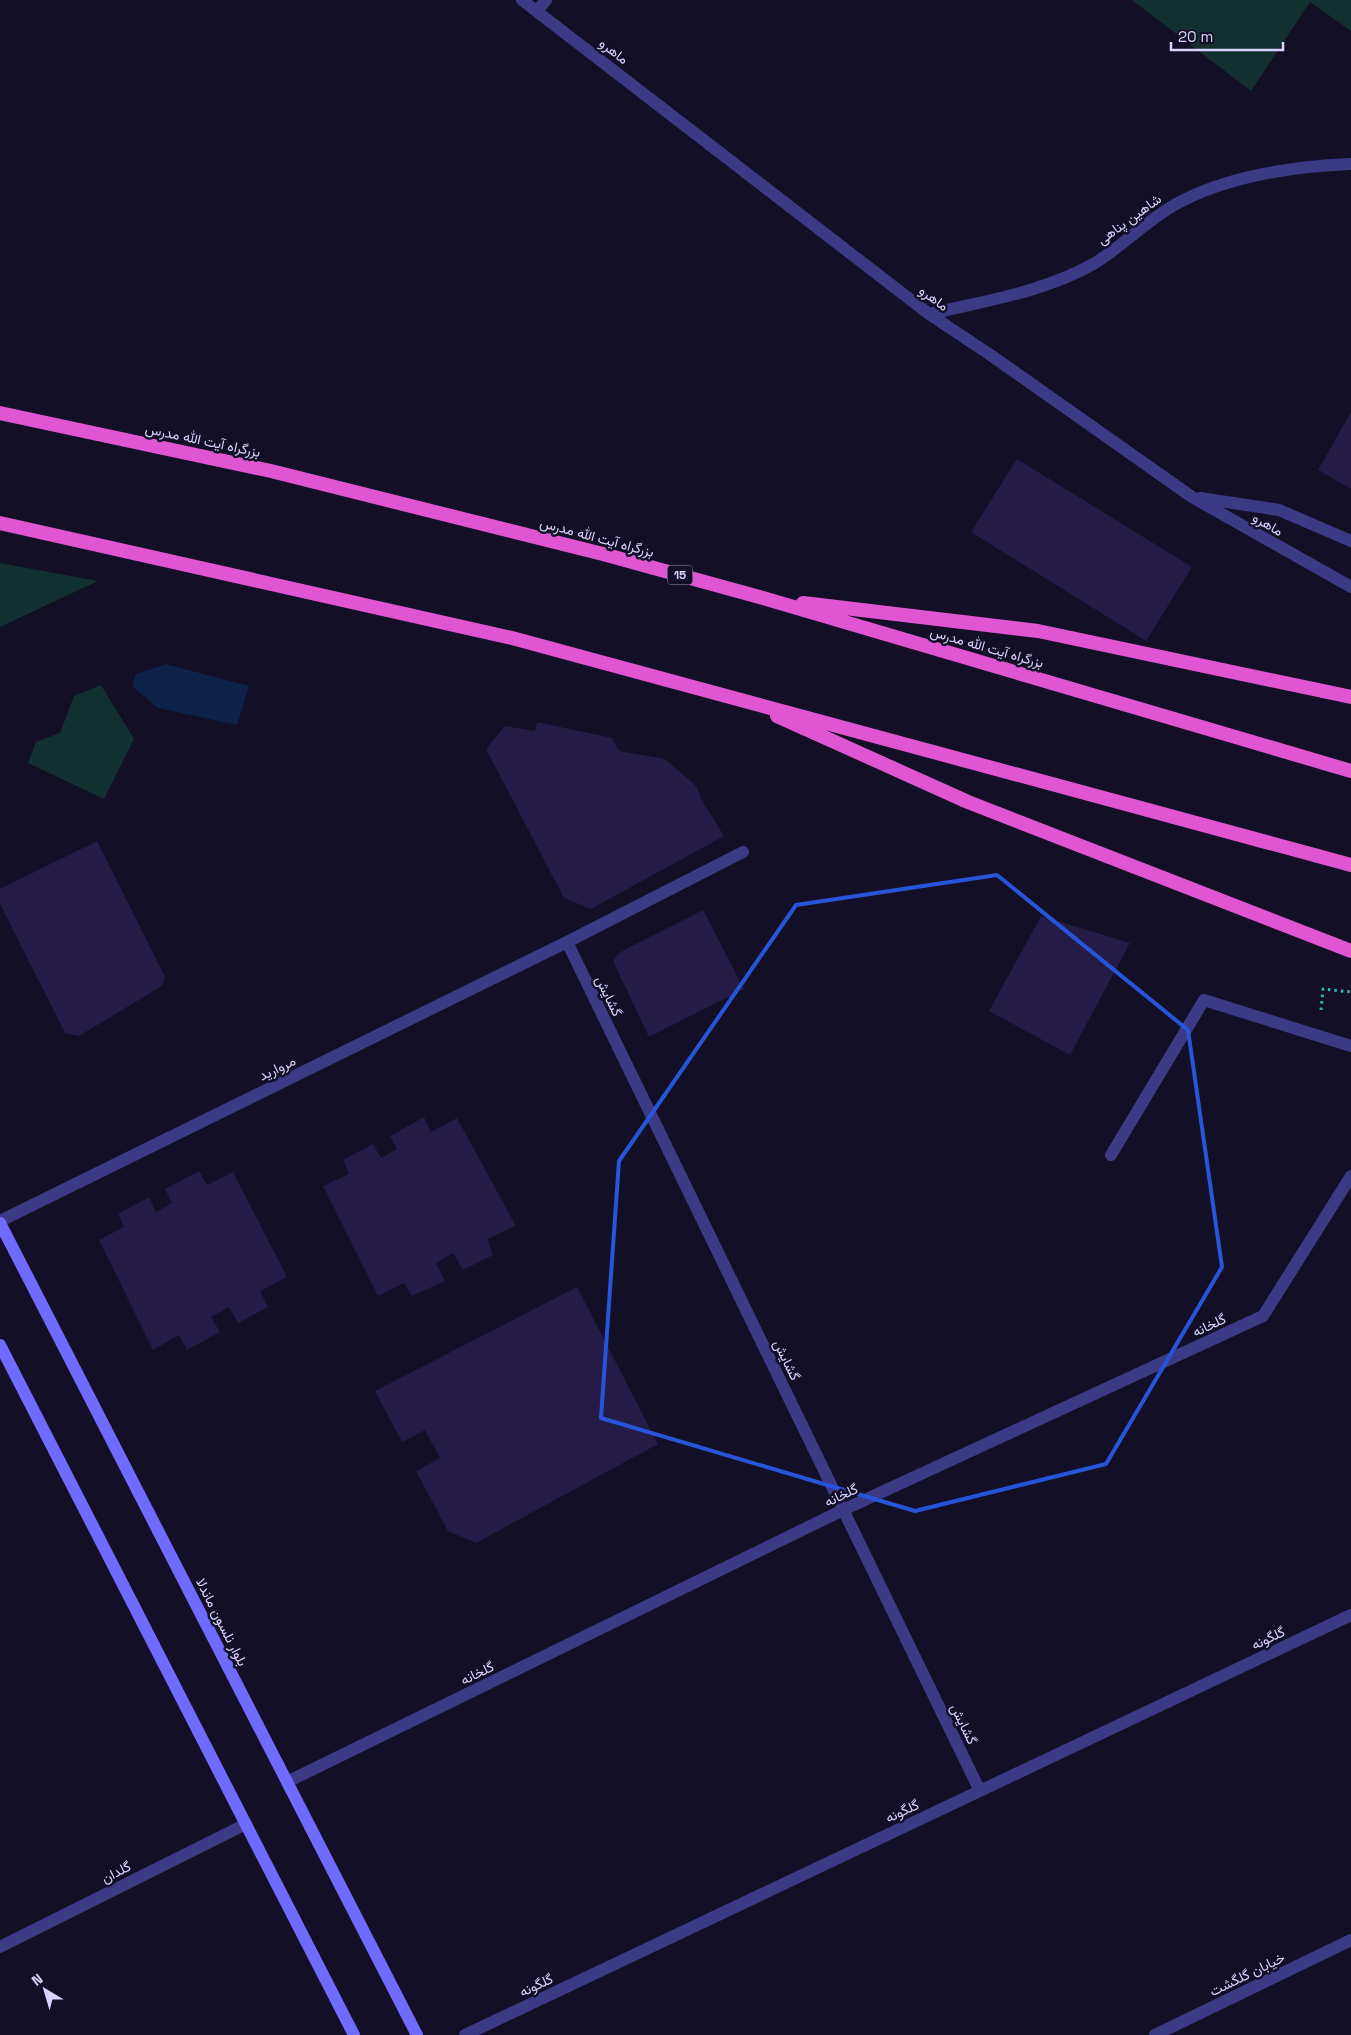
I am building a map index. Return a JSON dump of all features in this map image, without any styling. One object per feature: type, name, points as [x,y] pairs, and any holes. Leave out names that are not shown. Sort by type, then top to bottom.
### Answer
[{"type":"highway","name":"بزرگراه آیت الله مدرس","points":[[0,413],[271,471],[603,554],[763,598],[1351,771]]},
{"type":"highway","points":[[4,525],[512,638],[1351,865]]},
{"type":"highway","points":[[763,598],[1038,631],[1351,697]]},
{"type":"highway","points":[[738,698],[968,802],[1351,951]]},
{"type":"main road","name":"بلوار نلسون ماندلا","points":[[0,1222],[417,2035]]},
{"type":"main road","points":[[0,1345],[354,2035]]},
{"type":"street","name":"ماهرو","points":[[522,0],[929,314],[992,356],[1192,497],[1351,587]]},
{"type":"street","points":[[537,11],[546,0]]},
{"type":"street","name":"شاهین پناهی","points":[[929,314],[1019,293],[1095,263],[1178,203],[1232,181],[1314,165],[1351,164]]},
{"type":"street","points":[[1192,497],[1279,510],[1351,541]]},
{"type":"street","name":"مروارید","points":[[0,1222],[567,942],[743,852]]},
{"type":"street","name":"گشایش","points":[[567,942],[980,1791]]},
{"type":"street","points":[[1112,1155],[1204,1000],[1351,1046]]},
{"type":"street","name":"گلخانه","points":[[287,1782],[843,1510],[1263,1316],[1351,1176]]},
{"type":"street","name":"گلگونه","points":[[465,2035],[1351,1615]]},
{"type":"street","name":"گلدان","points":[[0,1947],[246,1824]]},
{"type":"street","name":"خیابان گلگشت","points":[[1155,2035],[1351,1940]]},
{"type":"path","points":[[1323,989],[1351,992]]},
{"type":"highlighted area","points":[[997,875],[1188,1030],[1222,1267],[1106,1464],[915,1511],[601,1418],[619,1161],[796,905]]},
{"type":"green space","points":[[1132,0],[1351,0],[1351,31],[1310,2],[1251,91]]},
{"type":"green space","points":[[0,563],[98,581],[0,627]]},
{"type":"green space","points":[[101,685],[134,739],[104,799],[28,763],[36,742],[60,733],[74,696]]},
{"type":"water","points":[[166,664],[249,686],[237,725],[158,708],[132,686],[136,674]]},
{"type":"building","points":[[1351,412],[1351,489],[1318,470]]},
{"type":"building","points":[[1017,459],[1192,567],[1146,641],[971,532]]},
{"type":"building","points":[[537,722],[612,738],[619,751],[665,759],[696,786],[703,802],[724,836],[591,909],[564,898],[486,749],[505,726],[535,731]]},
{"type":"building","points":[[97,841],[165,977],[162,986],[79,1036],[65,1033],[0,904],[0,889]]},
{"type":"building","points":[[703,910],[744,989],[649,1037],[613,961],[618,954],[626,949]]},
{"type":"building","points":[[1041,916],[1130,943],[1070,1055],[989,1011]]},
{"type":"building","points":[[424,1117],[431,1132],[457,1118],[516,1226],[487,1239],[493,1255],[463,1270],[453,1253],[436,1263],[445,1281],[412,1296],[404,1283],[378,1296],[323,1186],[349,1174],[343,1160],[373,1144],[381,1158],[397,1149],[390,1136]]},
{"type":"building","points":[[199,1171],[207,1185],[233,1172],[287,1277],[260,1291],[268,1307],[238,1323],[229,1307],[211,1317],[220,1332],[187,1350],[179,1335],[153,1350],[99,1240],[124,1227],[118,1214],[149,1197],[156,1212],[172,1203],[165,1189]]},
{"type":"building","points":[[577,1287],[658,1444],[476,1543],[448,1531],[416,1471],[440,1458],[425,1430],[402,1442],[375,1391]]}]
